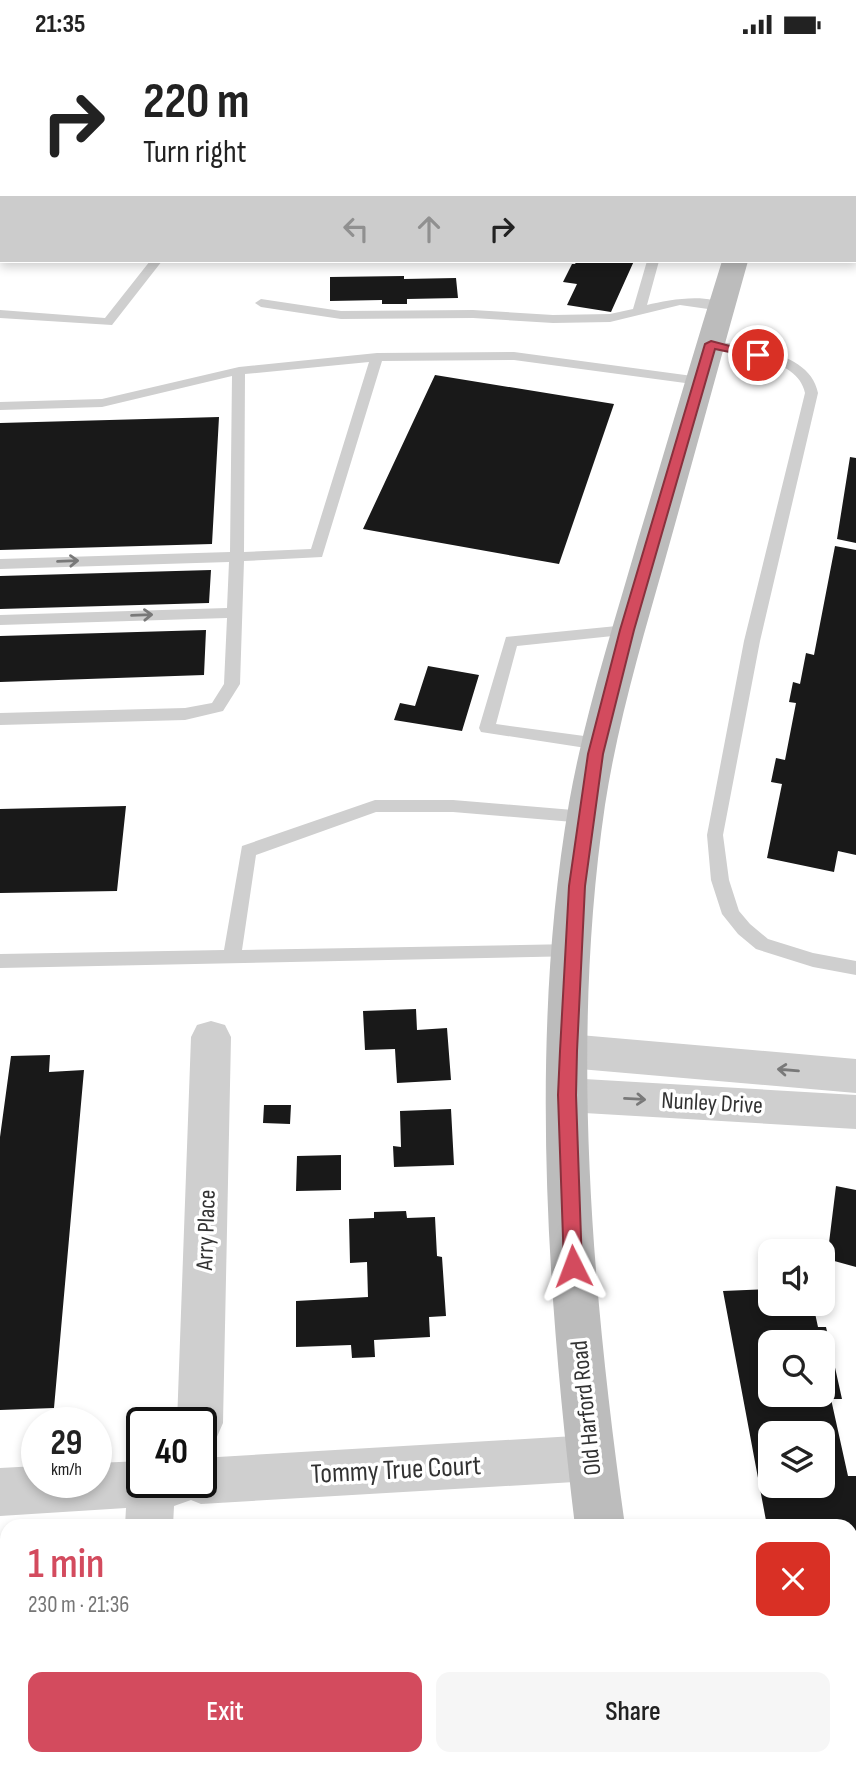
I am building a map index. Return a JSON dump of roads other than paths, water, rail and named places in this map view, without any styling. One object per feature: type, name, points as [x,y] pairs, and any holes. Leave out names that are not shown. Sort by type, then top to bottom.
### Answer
[{"type":"street","name":"Old Harford Road","points":[[599,1519],[578,1340],[571,1241],[567,1095],[573,951],[585,817],[599,744],[627,630],[734,263]]},
{"type":"street","name":"Arry Place","points":[[200,1407],[211,1037]]},
{"type":"street","name":"Nunley Drive","points":[[568,1051],[856,1076]]},
{"type":"street","name":"Nunley Drive","points":[[567,1095],[856,1112]]},
{"type":"street","name":"Tommy True Court","points":[[217,1480],[591,1458]]},
{"type":"street","points":[[0,1492],[126,1496]]},
{"type":"lane","points":[[0,314],[107,322],[154,263]]},
{"type":"lane","points":[[639,311],[652,263]]},
{"type":"lane","points":[[261,303],[341,315],[473,314],[553,319],[610,318],[680,301],[722,307]]},
{"type":"lane","points":[[711,344],[781,360],[798,370],[812,390],[752,642],[715,835],[720,880],[731,914],[762,944],[813,960],[856,968]]},
{"type":"lane","points":[[0,405],[102,403],[239,371],[377,357],[514,356],[588,363],[700,381]]},
{"type":"lane","points":[[0,564],[317,554],[377,357]]},
{"type":"lane","points":[[0,719],[185,714],[217,707],[232,684],[237,556],[239,371]]},
{"type":"lane","points":[[0,620],[235,613]]},
{"type":"lane","points":[[599,744],[487,728],[511,641],[627,630]]},
{"type":"lane","points":[[232,957],[248,851],[375,806],[453,806],[585,817]]},
{"type":"lane","points":[[0,961],[573,951]]}]
